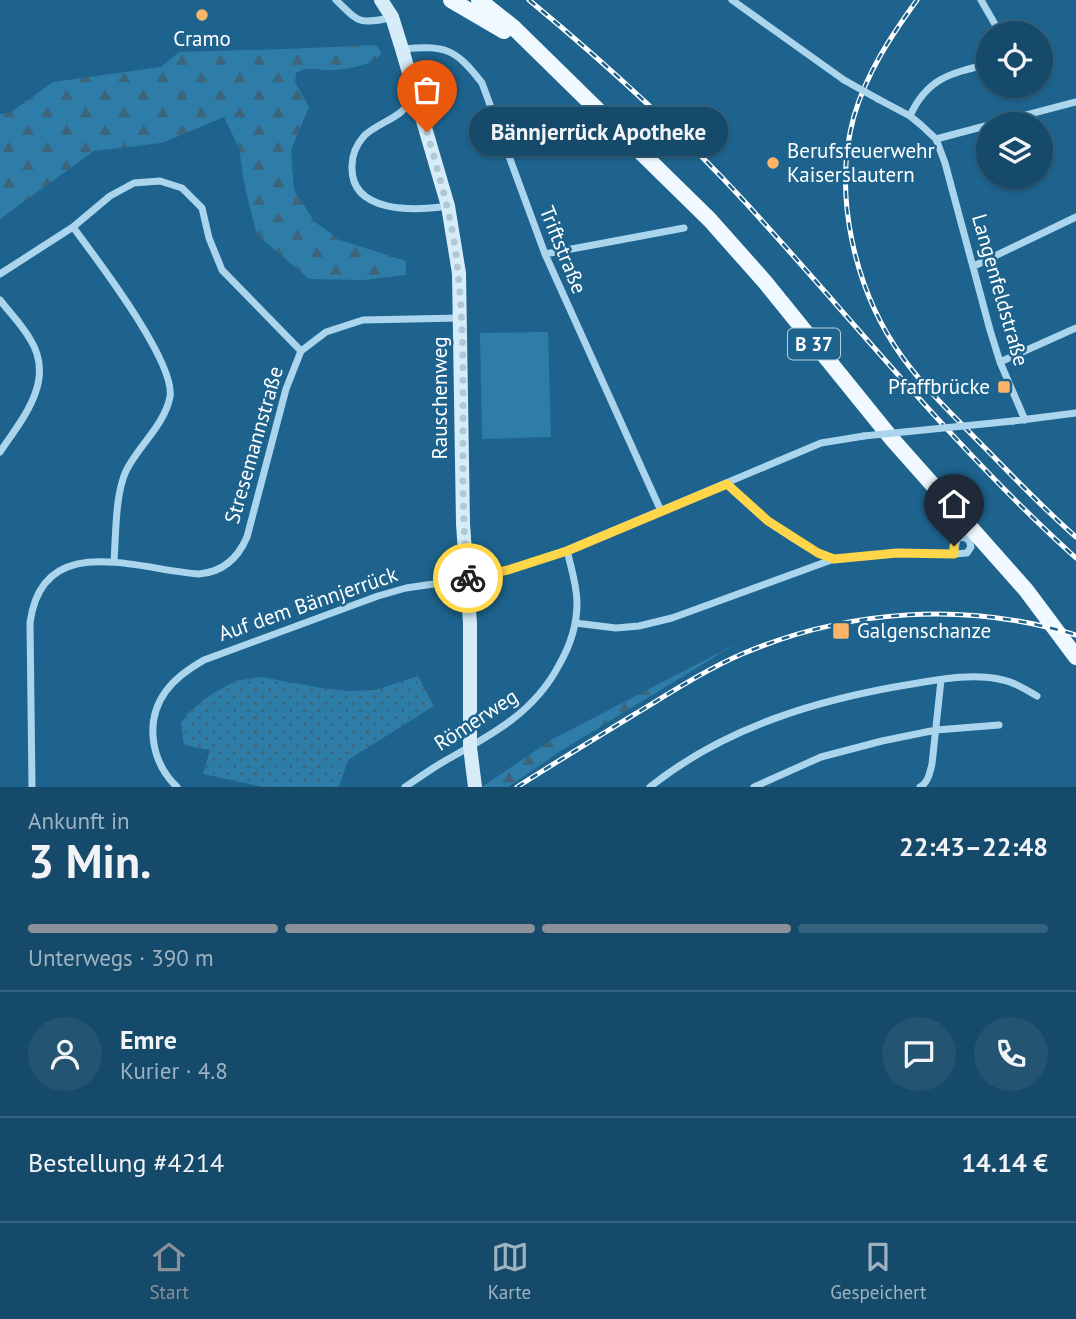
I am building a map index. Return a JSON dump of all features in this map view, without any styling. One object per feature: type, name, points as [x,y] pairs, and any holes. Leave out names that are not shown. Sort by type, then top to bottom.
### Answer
[{"type":"main road","name":"B 37","points":[[451,0],[533,49]]},
{"type":"main road","name":"B 37","points":[[479,0],[513,27],[710,220],[765,282],[892,439],[1026,590],[1076,657]]},
{"type":"street","points":[[336,0],[354,18],[363,22],[392,18]]},
{"type":"street","name":"Rauschenweg","points":[[381,0],[392,18]]},
{"type":"street","name":"Rauschenweg","points":[[390,0],[392,18],[448,206],[458,273],[461,318],[463,524],[468,579],[470,747],[475,787]]},
{"type":"street","points":[[732,0],[844,80],[910,116],[936,139],[976,129]]},
{"type":"street","points":[[981,0],[993,21]]},
{"type":"street","name":"Triftstraße","points":[[402,49],[430,46],[451,51],[468,65],[482,83],[545,254],[661,511]]},
{"type":"street","points":[[910,116],[921,96],[936,80],[976,68]]},
{"type":"street","points":[[416,95],[401,112],[364,136],[355,149],[352,173],[355,184],[368,199],[386,206],[427,209],[448,206]]},
{"type":"street","points":[[1039,112],[1076,102]]},
{"type":"street","name":"Langenfeldstraße","points":[[936,139],[1000,362],[1025,420]]},
{"type":"street","points":[[0,274],[73,227],[110,196],[134,183],[160,181],[182,188],[202,208],[209,238],[222,271],[301,351]]},
{"type":"street","points":[[974,266],[1076,217]]},
{"type":"street","points":[[73,227],[107,273],[146,335],[170,383],[170,398],[164,414],[124,475],[114,561]]},
{"type":"street","points":[[545,254],[684,228]]},
{"type":"street","points":[[0,300],[31,341],[39,374],[39,386],[31,405],[0,452]]},
{"type":"street","name":"Stresemannstraße","points":[[32,787],[30,623],[36,594],[52,575],[64,568],[93,561],[114,561],[199,574],[210,573],[233,560],[247,537],[286,388],[301,351],[326,332],[356,321],[376,318],[461,318]]},
{"type":"street","points":[[1000,362],[1076,328]]},
{"type":"street","name":"Auf dem Bännjerrück","points":[[177,787],[162,770],[155,754],[153,725],[161,698],[190,668],[220,653],[378,596],[406,588],[508,570],[567,551],[821,443],[1076,413]]},
{"type":"street","points":[[727,484],[768,521],[818,553],[834,559]]},
{"type":"street","name":"Römerweg","points":[[405,787],[509,724],[549,685],[573,637],[575,624],[575,585],[567,551]]},
{"type":"street","points":[[575,624],[616,628],[672,618],[819,562],[834,559],[897,553],[954,554]]},
{"type":"street","points":[[650,787],[709,747],[765,722],[825,701],[878,689],[941,680],[989,677],[1007,680],[1037,696]]},
{"type":"street","points":[[920,787],[930,774],[941,680]]},
{"type":"street","points":[[754,787],[821,757],[936,730],[999,725]]},
{"type":"green space","points":[[373,45],[378,47],[381,54],[366,64],[329,70],[305,69],[296,73],[295,82],[309,107],[291,150],[294,190],[315,222],[340,240],[406,261],[406,275],[363,280],[309,279],[257,235],[245,188],[239,148],[224,117],[162,143],[94,151],[0,219],[0,114],[11,112],[53,82],[161,67],[179,52]]},
{"type":"green space","points":[[548,332],[551,437],[482,439],[480,333]]},
{"type":"green space","points":[[736,644],[559,752],[508,787],[482,787],[551,740]]},
{"type":"green space","points":[[418,676],[434,706],[348,760],[339,787],[263,787],[203,774],[210,750],[184,745],[181,723],[188,713],[207,697],[235,681],[261,677],[349,691],[375,690]]},
{"type":"railway","points":[[529,0],[694,148],[786,247],[947,429],[1076,558]]},
{"type":"railway","points":[[917,0],[881,55],[854,116],[848,146],[847,210],[861,273],[886,332],[912,370],[1007,471],[1076,537]]},
{"type":"railway","points":[[517,787],[715,667],[782,639],[823,627],[865,619],[950,614],[992,617],[1076,635]]},
{"type":"way so far","points":[[427,132],[448,206],[458,273],[461,318],[463,524],[468,578]]},
{"type":"place","name":"Cramo","points":[[202,15]]},
{"type":"place","name":"Bännjerrück Apotheke","points":[[427,132]]},
{"type":"place","name":"Berufsfeuerwehr Kaiserslautern","points":[[773,163]]},
{"type":"place","name":"Pfaffbrücke","points":[[1004,387]]},
{"type":"place","name":"Galgenschanze","points":[[841,631]]},
{"type":"route","points":[[468,578],[508,570],[567,551],[727,484],[745,502],[792,538],[834,559],[897,553],[954,554],[954,546]]}]
